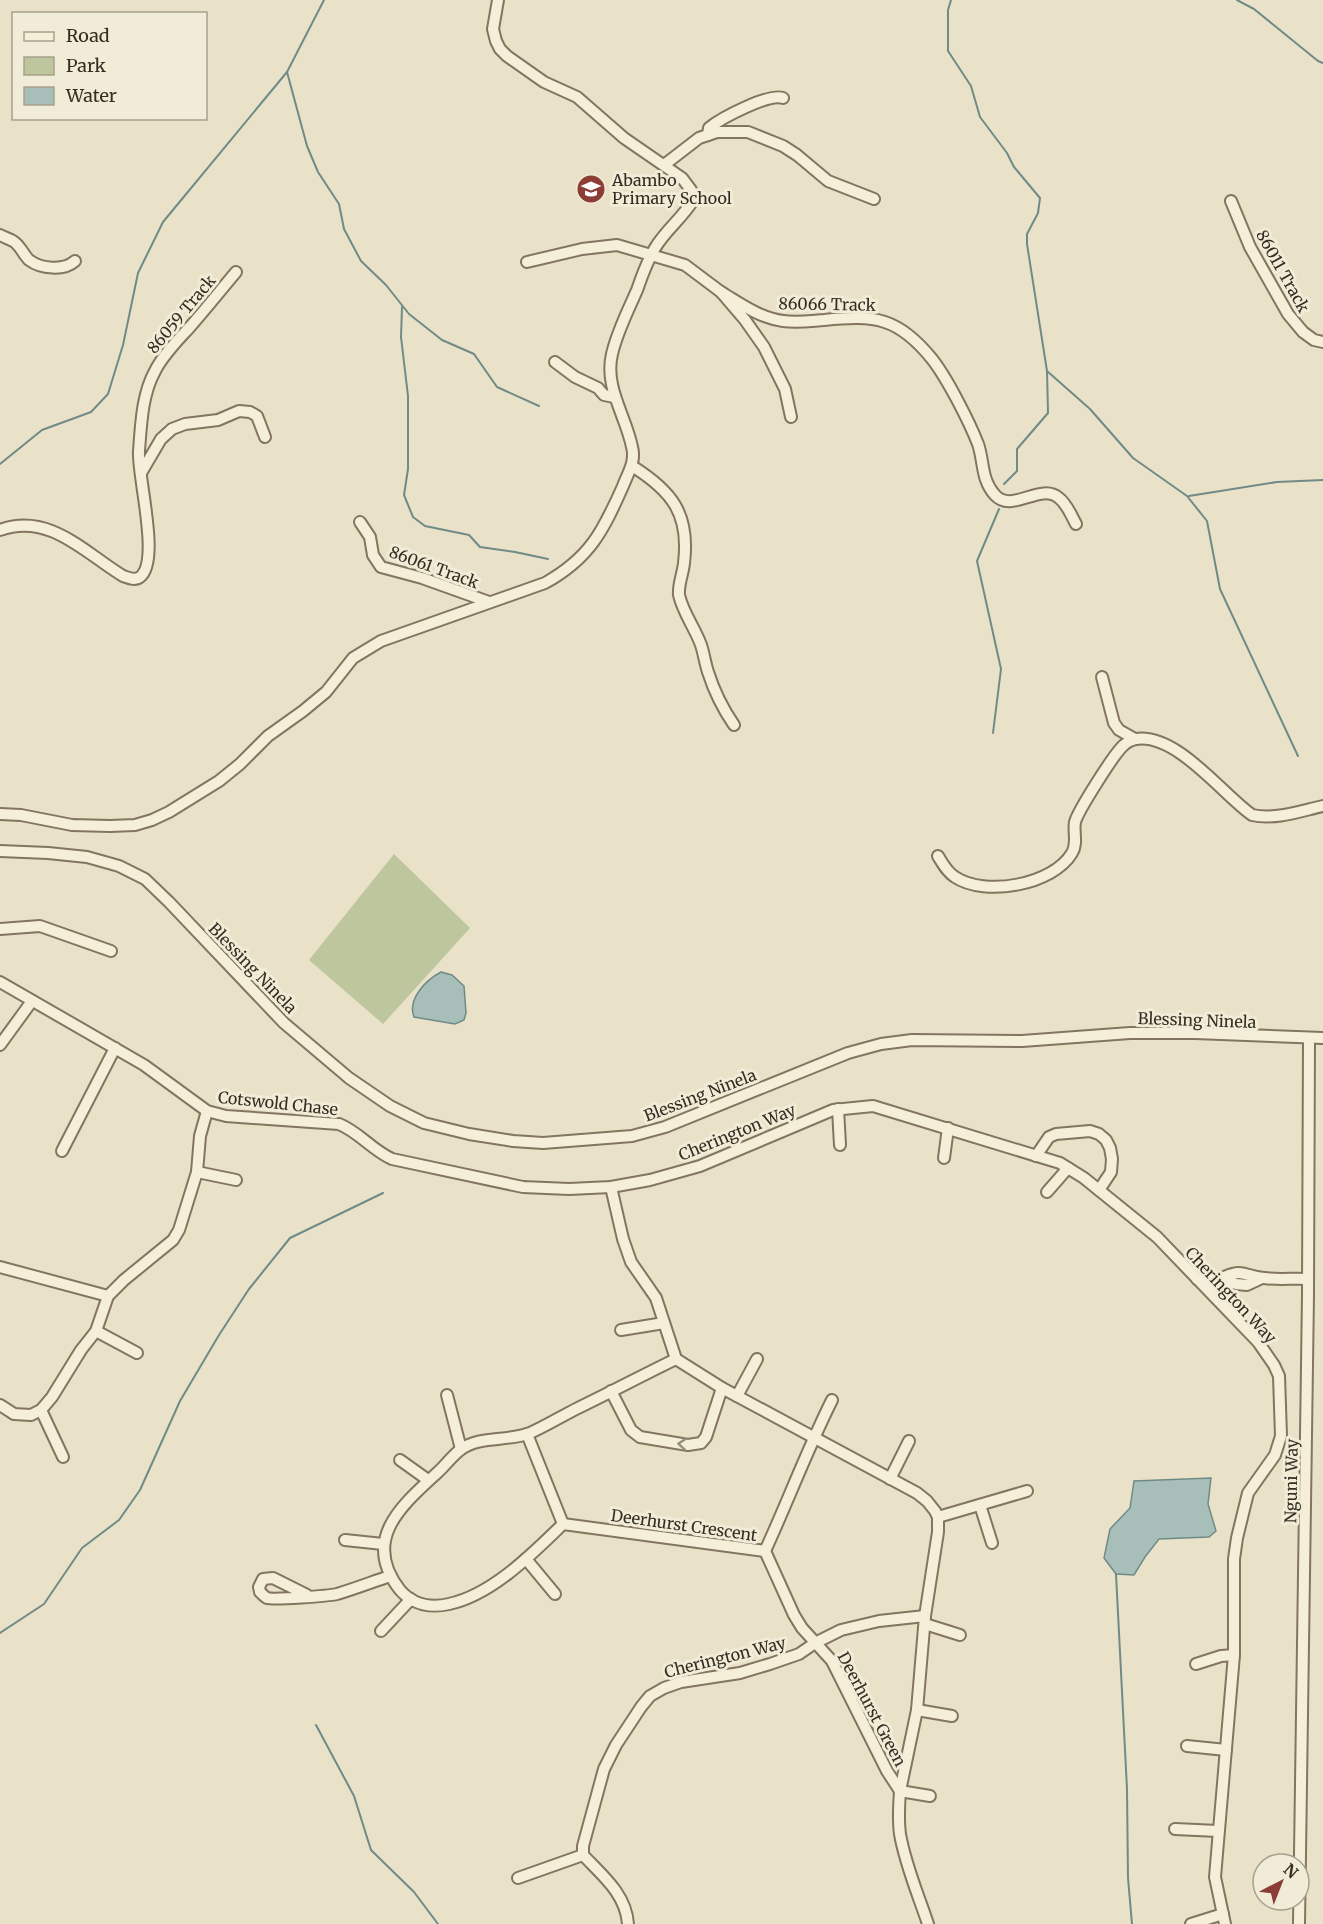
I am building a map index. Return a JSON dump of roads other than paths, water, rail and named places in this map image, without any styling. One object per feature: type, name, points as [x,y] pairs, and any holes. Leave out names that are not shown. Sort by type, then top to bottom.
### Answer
[{"type":"street","points":[[0,814],[21,815],[72,825],[119,826],[135,825],[170,812],[219,781],[240,764],[262,741],[326,692],[353,658],[365,649],[381,641],[545,583],[563,573],[593,545],[604,527],[632,466],[633,447],[614,397],[611,356],[651,255],[689,207],[693,196],[687,183],[624,138],[577,97],[544,82],[507,56],[496,41],[493,29],[498,0]]},
{"type":"street","points":[[708,135],[709,128],[726,117],[773,97],[783,98]]},
{"type":"street","points":[[664,165],[699,138],[717,132],[748,132],[765,137],[797,155],[828,181],[874,199]]},
{"type":"street","name":"86011 Track","points":[[1231,201],[1250,247],[1288,314],[1303,332],[1314,340],[1323,342]]},
{"type":"street","points":[[0,235],[15,242],[25,255],[37,264],[60,267],[75,261]]},
{"type":"street","name":"86066 Track","points":[[527,262],[582,249],[616,246],[685,265],[721,292],[766,317],[803,322],[865,317],[882,320],[898,327],[907,333],[933,360],[949,385],[980,453],[987,484],[998,499],[1012,502],[1042,494],[1054,495],[1066,505],[1076,524]]},
{"type":"street","name":"86059 Track","points":[[0,530],[21,525],[41,527],[57,532],[123,576],[137,578],[144,572],[148,553],[148,532],[139,455],[143,411],[148,387],[154,371],[236,272]]},
{"type":"street","name":"86066 Track","points":[[721,292],[760,340],[785,389],[791,417]]},
{"type":"street","points":[[555,362],[574,377],[598,388],[607,396],[614,397]]},
{"type":"street","points":[[598,388],[600,381],[612,377]]},
{"type":"street","points":[[141,473],[165,433],[185,424],[211,422],[239,411],[250,412],[257,416],[265,437]]},
{"type":"street","points":[[632,466],[657,483],[681,514],[686,534],[679,592],[682,606],[702,647],[717,696],[734,726]]},
{"type":"street","name":"86061 Track","points":[[360,522],[370,537],[373,555],[381,567],[422,578],[489,602]]},
{"type":"street","points":[[1102,677],[1114,723],[1119,730],[1135,739]]},
{"type":"street","points":[[939,856],[955,877],[965,882],[984,886],[1005,887],[1032,881],[1051,872],[1072,854],[1078,812],[1114,756],[1124,744],[1135,739],[1145,739],[1166,745],[1193,762],[1252,815],[1263,818],[1323,806]]},
{"type":"street","name":"Blessing Ninela","points":[[0,851],[87,857],[119,866],[145,879],[284,1023],[349,1078],[390,1106],[424,1123],[469,1134],[513,1141],[543,1143],[632,1136],[675,1123],[848,1053],[881,1044],[912,1040],[1022,1041],[1130,1033],[1323,1038]]},
{"type":"street","points":[[0,929],[40,926],[111,951]]},
{"type":"street","name":"Cotswold Chase","points":[[0,982],[152,1070],[207,1111],[226,1116],[339,1124],[348,1128],[379,1153],[392,1159],[523,1187],[569,1189],[611,1186]]},
{"type":"street","points":[[0,1046],[32,1001]]},
{"type":"street","name":"Nguni Way","points":[[1299,1924],[1309,1039]]},
{"type":"street","points":[[62,1151],[115,1048]]},
{"type":"street","name":"Cherington Way","points":[[611,1186],[650,1180],[700,1166],[838,1109],[873,1106],[1068,1168],[1157,1237],[1258,1342],[1274,1365],[1281,1385],[1281,1436],[1275,1455],[1248,1493],[1234,1559],[1234,1655],[1215,1877],[1224,1919],[1191,1924]]},
{"type":"street","points":[[838,1109],[840,1145]]},
{"type":"street","points":[[1,1408],[14,1414],[31,1415],[41,1410],[96,1331],[108,1296],[124,1280],[174,1240],[197,1172],[200,1136],[207,1111]]},
{"type":"street","points":[[944,1158],[948,1128]]},
{"type":"street","points":[[1036,1156],[1049,1137],[1056,1134],[1090,1131],[1099,1134],[1106,1140],[1112,1159],[1111,1172],[1099,1190]]},
{"type":"street","points":[[1047,1192],[1068,1168]]},
{"type":"street","points":[[197,1172],[236,1180]]},
{"type":"street","points":[[611,1186],[631,1262],[656,1298],[676,1359],[722,1388],[891,1479],[927,1501],[938,1517],[917,1710],[900,1791],[900,1832],[928,1924]]},
{"type":"street","points":[[0,1268],[108,1296]]},
{"type":"street","points":[[1197,1279],[1222,1278],[1236,1284],[1248,1285],[1262,1278],[1308,1279]]},
{"type":"street","points":[[621,1330],[664,1323]]},
{"type":"street","points":[[96,1331],[137,1353]]},
{"type":"street","points":[[527,1434],[563,1524],[526,1559],[487,1588],[451,1604],[431,1607],[404,1594],[390,1576],[383,1544],[388,1528],[401,1509],[461,1449],[478,1442],[527,1434],[676,1359]]},
{"type":"street","points":[[737,1396],[757,1359]]},
{"type":"street","points":[[611,1391],[635,1434],[647,1439],[688,1445],[701,1443],[706,1437],[722,1388]]},
{"type":"street","points":[[447,1395],[461,1449]]},
{"type":"street","name":"Deerhurst Crescent","points":[[563,1524],[765,1551],[813,1438],[832,1400]]},
{"type":"street","points":[[41,1410],[63,1457]]},
{"type":"street","points":[[891,1479],[909,1441]]},
{"type":"street","points":[[400,1460],[428,1480]]},
{"type":"street","points":[[938,1517],[1027,1491]]},
{"type":"street","points":[[980,1505],[992,1543]]},
{"type":"street","points":[[345,1540],[383,1544]]},
{"type":"street","name":"Deerhurst Green","points":[[765,1551],[794,1615],[802,1628],[832,1661],[887,1771],[900,1791]]},
{"type":"street","points":[[526,1559],[555,1594]]},
{"type":"street","points":[[306,1595],[336,1594],[390,1576]]},
{"type":"street","points":[[381,1631],[411,1599]]},
{"type":"street","points":[[925,1620],[960,1635]]},
{"type":"street","name":"Cherington Way","points":[[583,1855],[592,1808],[603,1769],[634,1716],[650,1696],[681,1682],[740,1673],[799,1654],[815,1642],[841,1630],[879,1621],[925,1620]]},
{"type":"street","points":[[1196,1664],[1221,1656],[1234,1655]]},
{"type":"street","points":[[917,1710],[952,1716]]},
{"type":"street","points":[[1187,1746],[1226,1750]]},
{"type":"street","points":[[900,1791],[930,1796]]},
{"type":"street","points":[[1175,1829],[1218,1832]]},
{"type":"street","points":[[518,1878],[583,1855],[617,1890],[624,1903],[628,1924]]},
{"type":"water","points":[[441,972],[452,975],[464,986],[466,1013],[464,1020],[455,1024],[414,1017],[413,1004],[419,991]]},
{"type":"water","points":[[1211,1478],[1208,1504],[1216,1531],[1209,1537],[1159,1539],[1134,1575],[1116,1574],[1104,1558],[1110,1529],[1130,1508],[1134,1481]]},
{"type":"waterway","points":[[0,464],[42,430],[91,412],[108,394],[123,345],[138,273],[163,222],[287,72],[324,0]]},
{"type":"waterway","points":[[951,0],[948,10],[948,51],[971,86],[980,117],[1007,153],[1014,167],[1040,198],[1038,213],[1027,234],[1027,244],[1047,371],[1048,413],[1017,449],[1017,471],[1004,484]]},
{"type":"waterway","points":[[1237,0],[1254,9],[1323,63]]},
{"type":"waterway","points":[[287,72],[307,146],[318,172],[339,204],[344,229],[361,261],[386,285],[409,314],[442,340],[474,354],[497,387],[539,406]]},
{"type":"waterway","points":[[402,307],[401,337],[408,396],[408,469],[404,495],[413,517],[425,526],[469,535],[480,547],[548,559]]},
{"type":"waterway","points":[[1047,371],[1090,409],[1133,458],[1187,496],[1207,521],[1220,589],[1298,756]]},
{"type":"waterway","points":[[1189,496],[1277,482],[1323,480]]},
{"type":"waterway","points":[[993,733],[1001,669],[977,561],[999,509]]},
{"type":"waterway","points":[[0,1633],[44,1604],[82,1548],[119,1520],[140,1490],[180,1401],[219,1335],[249,1289],[290,1238],[383,1193]]},
{"type":"waterway","points":[[1116,1574],[1127,1789],[1128,1878],[1132,1924]]},
{"type":"waterway","points":[[316,1725],[354,1796],[371,1850],[414,1892],[438,1924]]},
{"type":"place","name":"Abambo Primary School","points":[[591,189]]}]
